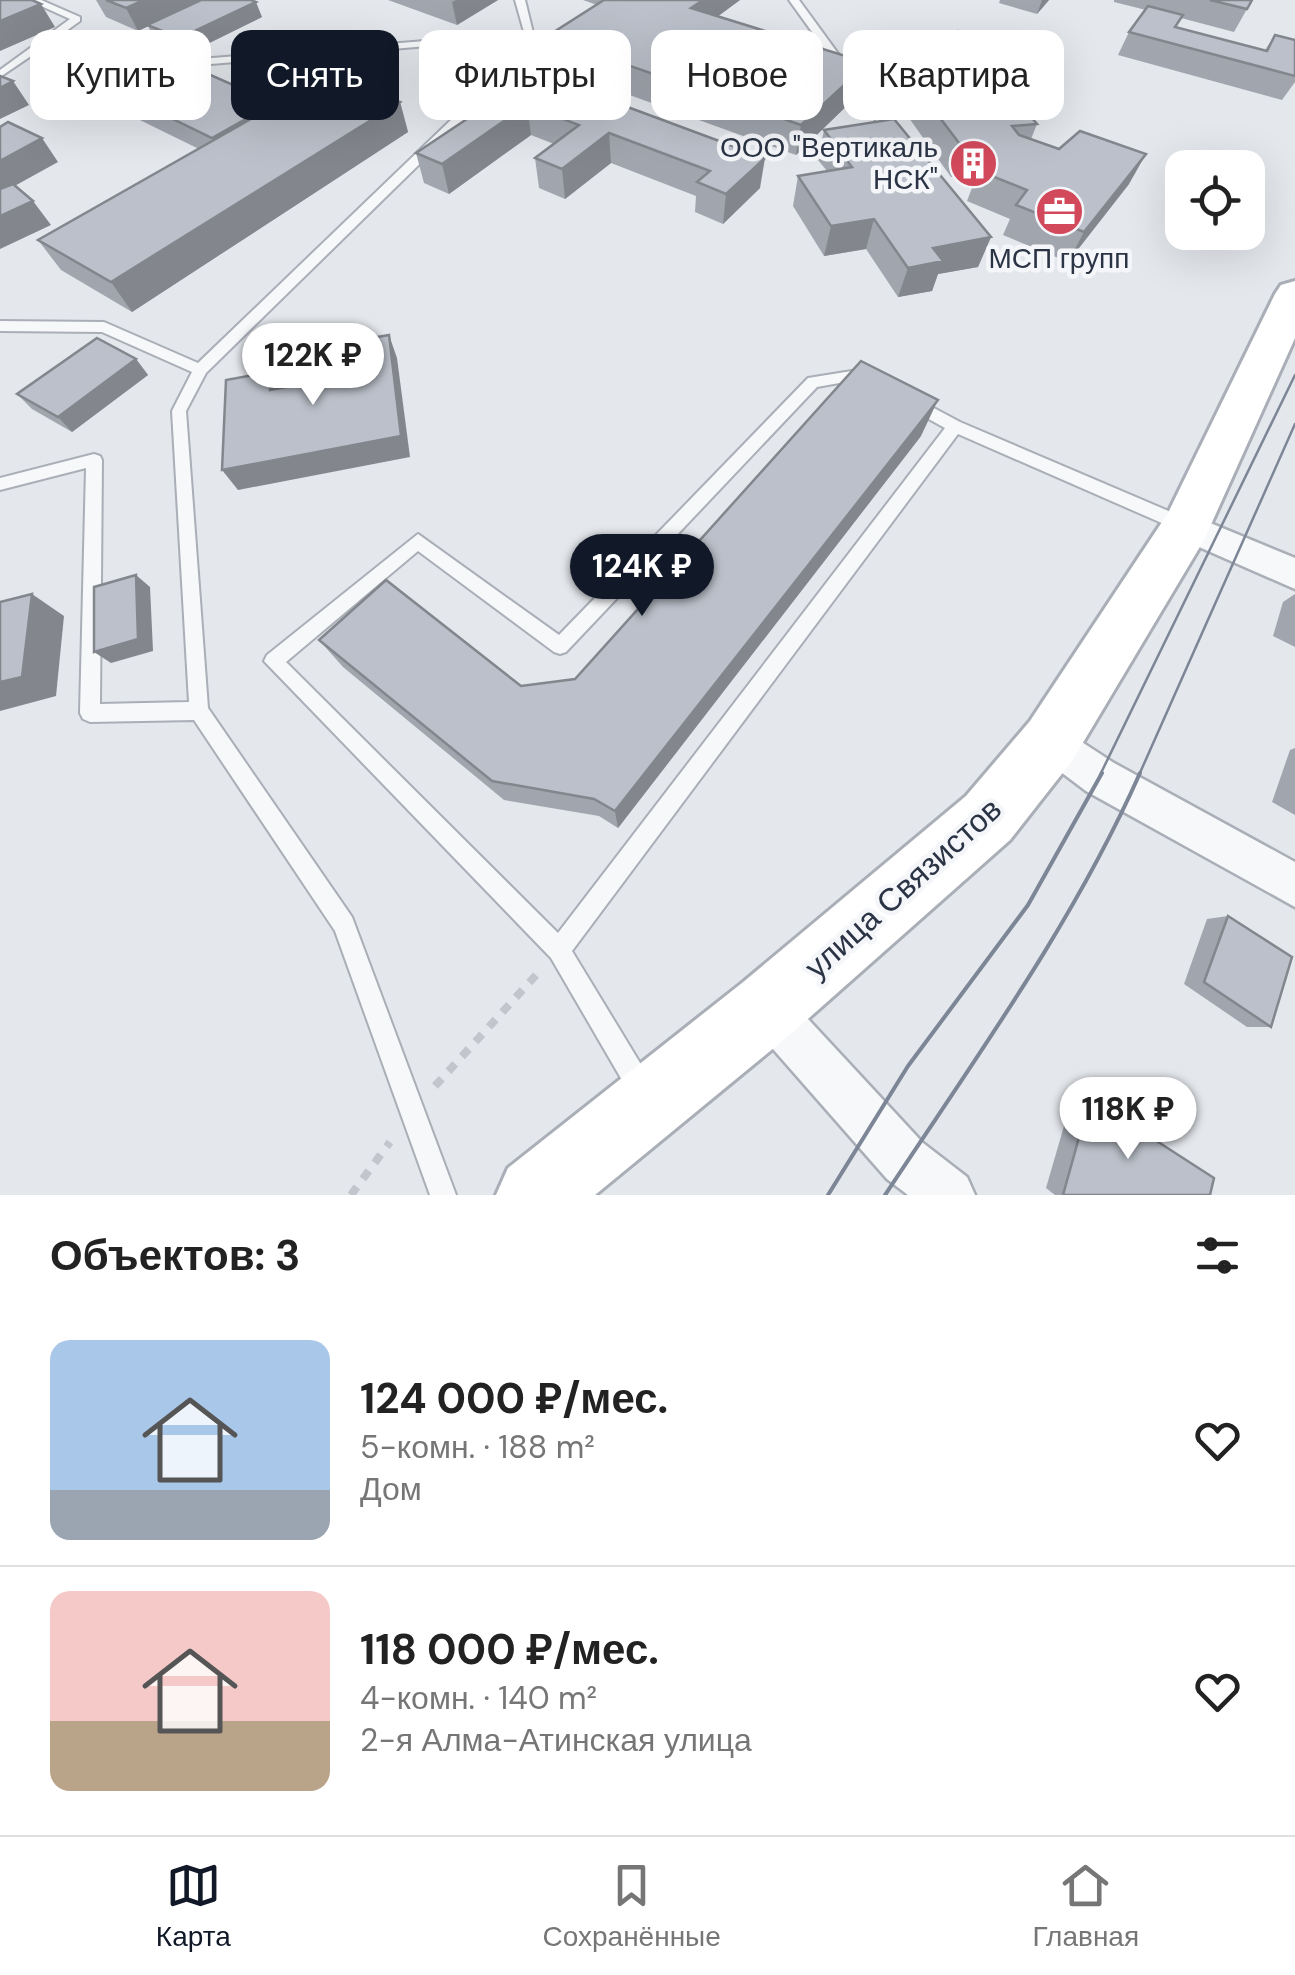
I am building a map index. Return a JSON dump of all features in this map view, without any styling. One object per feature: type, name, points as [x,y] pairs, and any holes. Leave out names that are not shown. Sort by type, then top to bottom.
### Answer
[{"type":"street","name":"улица Связистов","points":[[535,1195],[767,1008],[988,818],[1051,742],[1186,526],[1288,328]]},
{"type":"street","points":[[1186,526],[1295,574]]},
{"type":"street","points":[[1051,742],[1100,777],[1295,886]]},
{"type":"street","points":[[767,1008],[904,1162],[950,1195]]},
{"type":"lane","points":[[33,0],[77,18],[61,30]]},
{"type":"lane","points":[[443,1195],[344,925],[199,711],[179,411],[200,370],[541,43],[520,0]]},
{"type":"lane","points":[[794,0],[890,131]]},
{"type":"lane","points":[[211,61],[419,44]]},
{"type":"lane","points":[[0,74],[30,52]]},
{"type":"lane","points":[[0,326],[104,327],[200,370]]},
{"type":"lane","points":[[650,1103],[559,950],[273,662],[418,540],[560,646],[813,382],[858,375],[955,426],[1186,526]]},
{"type":"lane","points":[[559,950],[955,426]]},
{"type":"lane","points":[[0,484],[94,460],[90,713],[199,711]]},
{"type":"path","points":[[351,1195],[413,1111],[559,950]]},
{"type":"building","points":[[0,0],[32,0],[41,4],[0,21]]},
{"type":"building","points":[[106,0],[144,0],[126,8]]},
{"type":"building","points":[[201,0],[256,2],[197,30],[160,30],[147,25]]},
{"type":"building","points":[[604,0],[703,0],[691,8],[762,30],[651,30],[651,73],[631,66],[631,30],[557,30]]},
{"type":"building","points":[[1210,0],[1252,0],[1247,9]]},
{"type":"building","points":[[1148,6],[1183,15],[1175,27],[1267,51],[1275,35],[1295,40],[1295,76],[1129,32]]},
{"type":"building","points":[[823,49],[843,55],[843,86],[823,105]]},
{"type":"building","points":[[211,75],[231,84],[231,120],[244,120],[212,138],[175,120],[211,120]]},
{"type":"building","points":[[0,76],[13,81],[0,88]]},
{"type":"building","points":[[631,108],[651,116],[651,120],[663,120],[765,158],[726,194],[697,182],[710,171],[609,133],[562,169],[535,158],[579,125],[566,120],[631,120]]},
{"type":"building","points":[[249,120],[371,120],[111,282],[38,240]]},
{"type":"building","points":[[466,120],[505,120],[442,164],[416,153]]},
{"type":"building","points":[[895,120],[991,237],[933,248],[943,261],[908,268],[874,219],[831,226],[798,176],[852,167],[824,130]]},
{"type":"building","points":[[942,120],[1034,120],[1037,124],[1012,126],[1019,135],[1059,149],[1080,131],[1146,154],[1084,232],[1016,205],[1027,190],[979,171],[994,154],[980,146],[962,147]]},
{"type":"building","points":[[8,122],[42,138],[0,161],[0,127]]},
{"type":"building","points":[[13,184],[33,201],[0,216],[0,189]]},
{"type":"building","points":[[389,335],[401,436],[222,470],[226,380],[270,372],[270,390],[333,378],[331,345]]},
{"type":"building","points":[[97,338],[136,359],[58,417],[17,394]]},
{"type":"building","points":[[861,361],[938,400],[615,811],[594,799],[492,781],[319,640],[386,580],[521,686],[575,679]]},
{"type":"building","points":[[136,575],[138,639],[94,652],[94,587]]},
{"type":"building","points":[[32,594],[22,677],[0,682],[0,602]]},
{"type":"building","points":[[1228,916],[1292,957],[1271,1027],[1204,982]]},
{"type":"building","points":[[1090,1098],[1214,1178],[1210,1195],[1063,1195]]},
{"type":"tram line","points":[[1100,775],[1295,375]]},
{"type":"tram line","points":[[1139,775],[1295,424]]},
{"type":"tram line","points":[[828,1195],[908,1066],[1028,905],[1102,773]]},
{"type":"tram line","points":[[885,1195],[1054,936],[1114,829],[1140,773]]},
{"type":"place","name":"ООО \"Вертикаль НСК\"","points":[[973,163]]},
{"type":"place","name":"МСП групп","points":[[1059,211]]}]
